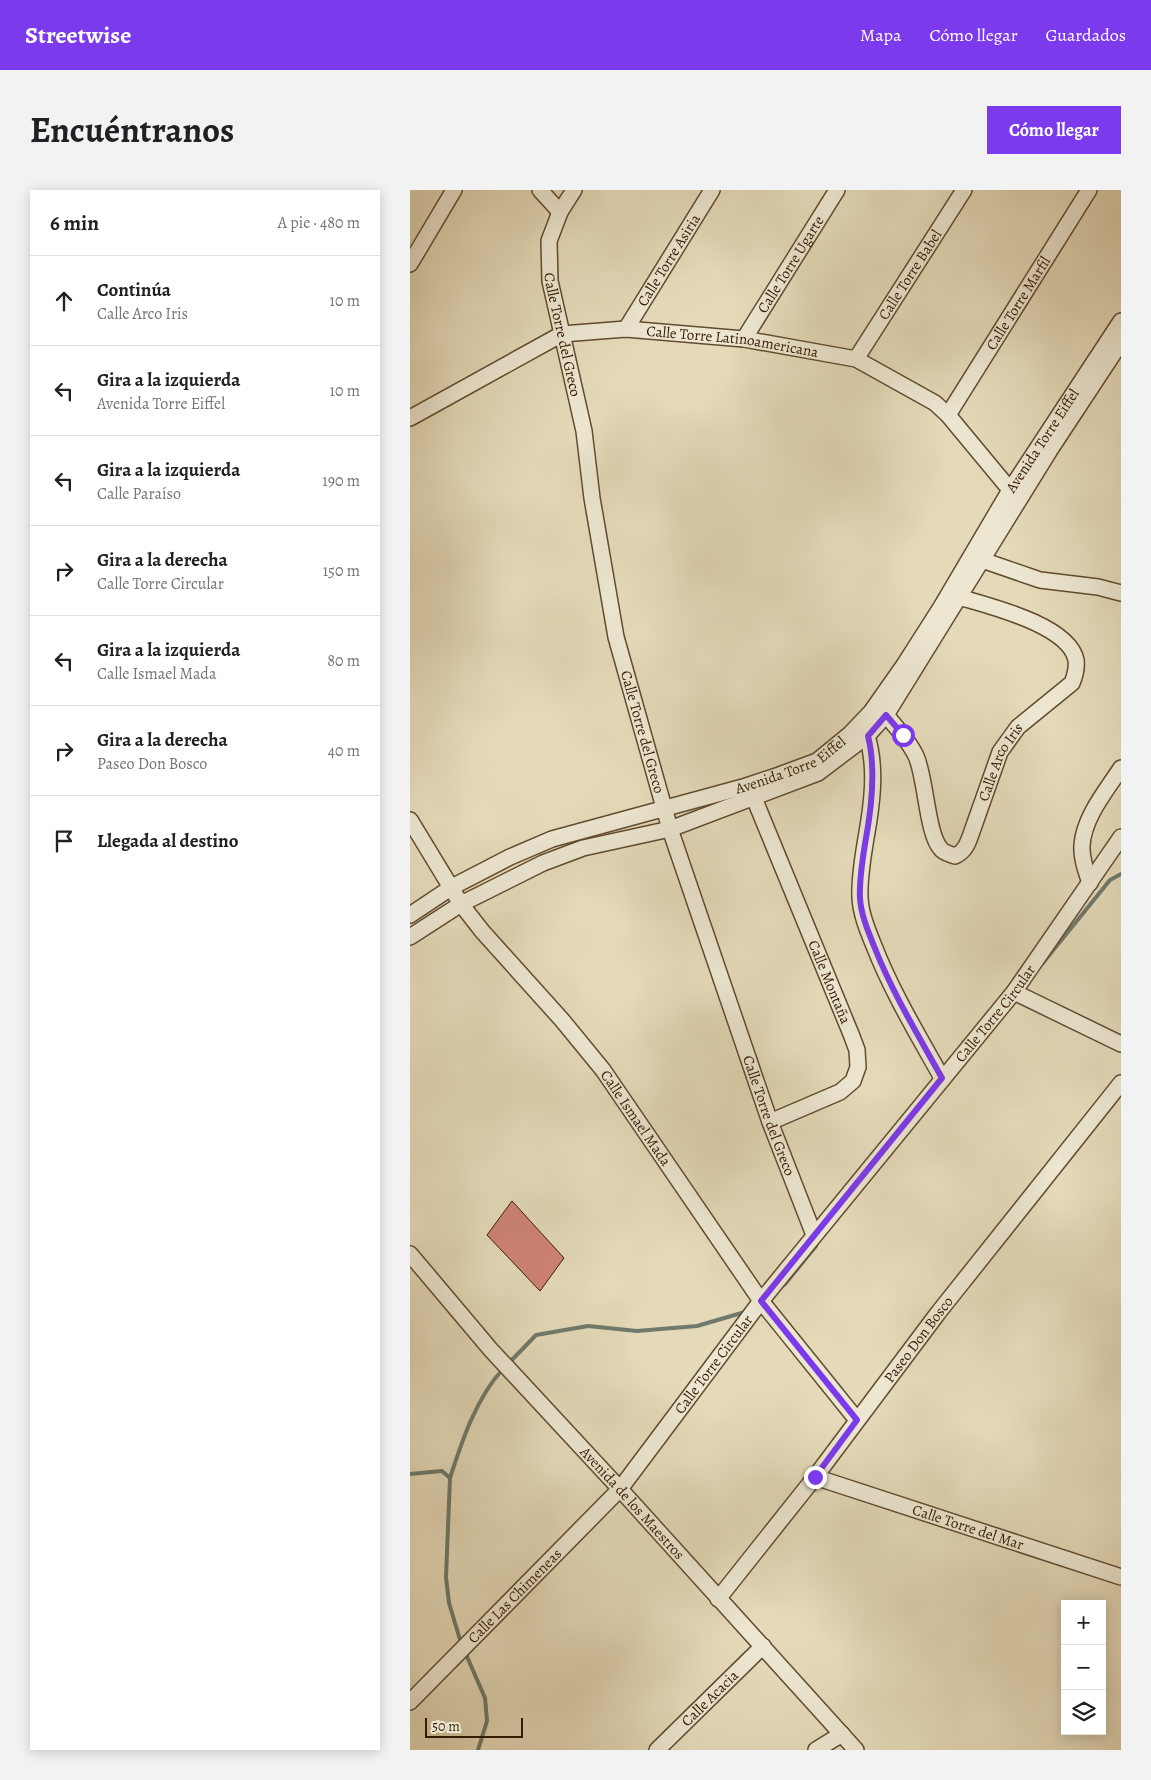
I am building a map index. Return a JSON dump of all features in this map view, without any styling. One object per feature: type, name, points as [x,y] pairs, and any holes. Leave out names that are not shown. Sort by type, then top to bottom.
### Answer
[{"type":"street","points":[[410,264],[454,190]]},
{"type":"street","points":[[540,190],[560,212]]},
{"type":"street","name":"Calle Torre del Greco","points":[[574,190],[560,212],[549,242],[550,281],[584,431],[592,498],[616,637],[670,829],[770,1122],[814,1235]]},
{"type":"street","name":"Calle Torre Asiria","points":[[626,329],[712,190]]},
{"type":"street","name":"Calle Torre Ugarte","points":[[744,339],[837,190]]},
{"type":"street","name":"Calle Torre Babel","points":[[856,359],[964,190]]},
{"type":"street","name":"Calle Torre Marfil","points":[[948,415],[1089,190]]},
{"type":"street","name":"Avenida Torre Eiffel","points":[[410,937],[461,904],[543,863],[583,848],[670,829],[818,773],[868,736],[886,715],[982,560],[1015,495],[1121,321]]},
{"type":"street","name":"Calle Torre Latinoamericana","points":[[410,418],[562,334],[626,329],[744,339],[856,359],[935,403],[948,415],[1015,495]]},
{"type":"street","name":"Avenida Torre Eiffel","points":[[410,915],[452,887],[510,857],[552,839],[744,787],[817,761],[850,734],[871,712],[904,665],[940,607],[1015,495],[1121,342]]},
{"type":"street","points":[[982,560],[1040,580],[1098,587],[1121,593]]},
{"type":"street","name":"Calle Arco Iris","points":[[886,715],[903,735],[916,756],[923,779],[936,843],[942,851],[955,856],[960,854],[966,847],[970,837],[1000,752],[1018,727],[1072,683],[1076,673],[1076,660],[1070,648],[1058,636],[1032,621],[959,597]]},
{"type":"street","points":[[868,736],[872,751],[872,787],[861,874],[860,898],[864,920],[885,973],[942,1078]]},
{"type":"street","points":[[1090,883],[1084,865],[1082,846],[1084,831],[1092,814],[1121,768]]},
{"type":"street","name":"Calle Montaña","points":[[754,798],[851,1034],[857,1050],[858,1067],[853,1081],[840,1092],[770,1122]]},
{"type":"street","name":"Calle Ismael Mada","points":[[410,820],[461,904],[482,931],[556,1013],[603,1070],[761,1301],[857,1420]]},
{"type":"street","name":"Calle Torre Circular","points":[[620,1489],[761,1301],[1014,992],[1121,837]]},
{"type":"street","points":[[1014,992],[1121,1044]]},
{"type":"street","name":"Paseo Don Bosco","points":[[718,1598],[815,1477],[938,1313],[1121,1083]]},
{"type":"street","name":"Avenida de los Maestros","points":[[410,1254],[491,1350],[620,1489],[856,1750]]},
{"type":"street","name":"Calle Torre del Mar","points":[[815,1477],[1121,1577]]},
{"type":"street","name":"Calle Las Chimeneas","points":[[410,1702],[620,1489]]},
{"type":"street","name":"Calle Acacia","points":[[657,1750],[763,1646]]},
{"type":"street","points":[[816,1750],[842,1734]]},
{"type":"building","points":[[512,1201],[564,1258],[540,1291],[487,1235]]},
{"type":"waterway","points":[[1042,964],[1110,880],[1121,874]]},
{"type":"waterway","points":[[780,1288],[816,1246]]},
{"type":"waterway","points":[[508,1364],[536,1335],[588,1326],[637,1331],[697,1326],[745,1312]]},
{"type":"waterway","points":[[450,1478],[471,1420],[493,1380],[503,1369]]},
{"type":"waterway","points":[[410,1474],[442,1471],[450,1478],[446,1577],[449,1603],[461,1643]]},
{"type":"waterway","points":[[465,1652],[485,1698],[487,1721],[478,1750]]},
{"type":"route","points":[[815,1477],[857,1420],[761,1301],[942,1078],[885,973],[864,920],[860,898],[872,787],[872,751],[868,736],[886,715],[903,735]]}]
